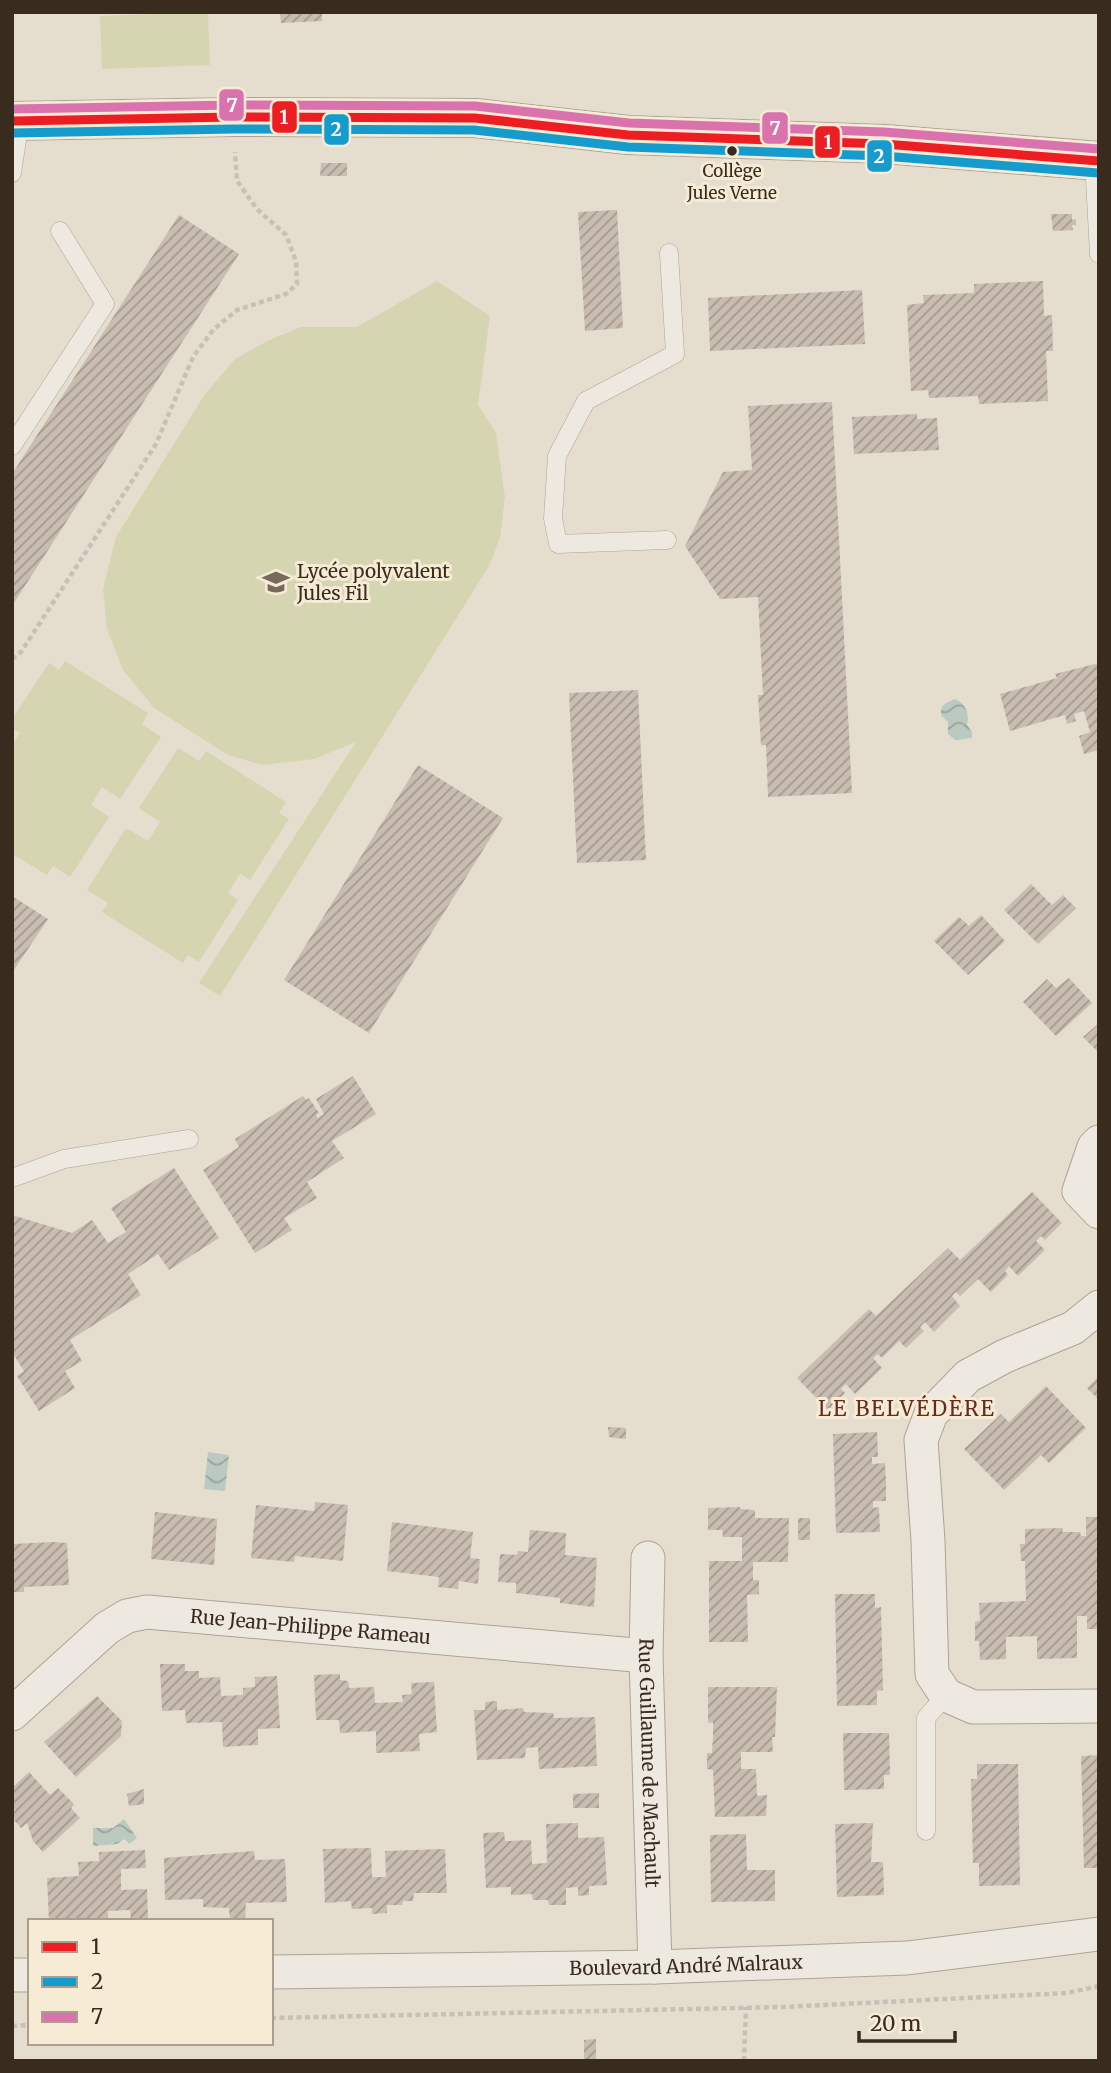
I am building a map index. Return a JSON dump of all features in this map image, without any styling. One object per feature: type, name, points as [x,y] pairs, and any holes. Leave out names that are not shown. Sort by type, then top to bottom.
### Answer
[{"type":"street","points":[[16,120],[222,117],[475,118],[628,135],[884,144],[1097,161]]},
{"type":"street","points":[[1099,1142],[1094,1147],[1079,1191],[1099,1212]]},
{"type":"street","points":[[1099,1307],[1073,1328],[1005,1356],[968,1376],[931,1414],[921,1440],[928,1541],[932,1674],[946,1695],[973,1707],[1099,1706]]},
{"type":"street","name":"Rue Guillaume de Machault","points":[[648,1558],[646,1656],[654,1967]]},
{"type":"street","name":"Rue Jean-Philippe Rameau","points":[[12,1714],[107,1628],[127,1616],[147,1612],[646,1656]]},
{"type":"street","name":"Boulevard André Malraux","points":[[273,1972],[654,1967],[907,1958],[1099,1934]]},
{"type":"lane","points":[[12,173],[16,120]]},
{"type":"lane","points":[[1097,161],[1099,254]]},
{"type":"lane","points":[[12,446],[105,304],[60,231]]},
{"type":"lane","points":[[667,540],[558,544],[552,518],[557,456],[586,401],[675,354],[669,253]]},
{"type":"lane","points":[[12,1178],[64,1158],[189,1139]]},
{"type":"lane","points":[[926,1831],[926,1718],[946,1695]]},
{"type":"path","points":[[12,659],[21,652],[156,444],[193,357],[213,330],[237,310],[286,294],[297,284],[296,261],[286,235],[257,209],[237,181],[235,155]]},
{"type":"path","points":[[273,2018],[746,2007],[1067,1993],[1099,1986]]},
{"type":"path","points":[[744,2061],[746,2007]]},
{"type":"green space","points":[[208,12],[210,65],[102,69],[100,16]]},
{"type":"green space","points":[[437,281],[490,316],[478,405],[496,433],[505,497],[500,538],[489,566],[220,996],[199,983],[356,742],[314,759],[262,765],[228,755],[154,708],[123,670],[107,629],[103,589],[116,537],[205,394],[235,359],[267,341],[301,327],[357,327]]},
{"type":"green space","points":[[65,661],[148,713],[142,724],[161,737],[120,799],[102,787],[91,805],[109,817],[70,877],[53,866],[47,875],[12,854],[12,745],[20,733],[12,728],[12,719],[49,663],[59,670]]},
{"type":"green space","points":[[178,748],[199,761],[206,751],[286,802],[279,813],[289,819],[250,880],[240,874],[228,893],[238,900],[199,962],[188,955],[183,963],[102,912],[108,903],[87,890],[126,828],[148,841],[160,822],[139,808]]},
{"type":"water","points":[[955,699],[966,710],[967,725],[972,732],[972,738],[955,740],[948,734],[948,722],[941,715],[941,708]]},
{"type":"water","points":[[208,1452],[229,1455],[225,1491],[204,1489]]},
{"type":"water","points":[[124,1819],[137,1838],[129,1844],[125,1839],[117,1844],[93,1846],[93,1828],[113,1828]]},
{"type":"building","points":[[280,12],[322,12],[322,21],[281,23]]},
{"type":"building","points":[[321,163],[347,163],[347,176],[320,176]]},
{"type":"building","points":[[617,210],[623,328],[585,331],[578,212]]},
{"type":"building","points":[[1051,214],[1072,214],[1076,225],[1072,225],[1073,230],[1053,231]]},
{"type":"building","points":[[179,215],[239,254],[12,606],[12,474]]},
{"type":"building","points":[[1043,281],[1044,316],[1052,315],[1053,351],[1046,351],[1048,401],[979,404],[978,396],[929,398],[928,390],[911,391],[907,305],[924,303],[923,295],[974,293],[974,284]]},
{"type":"building","points":[[862,290],[865,344],[710,351],[708,298]]},
{"type":"building","points":[[832,402],[852,793],[768,797],[766,745],[761,745],[758,695],[763,695],[758,597],[720,599],[685,546],[723,472],[752,470],[748,406]]},
{"type":"building","points":[[917,414],[917,419],[937,418],[939,450],[854,454],[852,417]]},
{"type":"building","points":[[1099,663],[1099,750],[1084,754],[1079,736],[1090,732],[1084,711],[1074,714],[1076,721],[1067,724],[1065,715],[1010,731],[1000,694],[1057,678],[1055,674]]},
{"type":"building","points":[[638,690],[646,860],[577,863],[569,693]]},
{"type":"building","points":[[418,765],[503,818],[369,1033],[284,980]]},
{"type":"building","points":[[1031,884],[1052,905],[1063,895],[1076,908],[1038,944],[1004,910]]},
{"type":"building","points":[[12,896],[48,919],[12,973]]},
{"type":"building","points":[[981,915],[1005,941],[968,975],[934,941],[959,917],[969,926]]},
{"type":"building","points":[[1069,978],[1092,1003],[1056,1036],[1023,1002],[1047,979],[1056,988]]},
{"type":"building","points":[[1099,1023],[1099,1053],[1083,1037]]},
{"type":"building","points":[[353,1076],[376,1114],[332,1141],[344,1158],[307,1182],[317,1198],[284,1218],[292,1230],[255,1253],[203,1170],[239,1147],[235,1139],[303,1096],[306,1100],[309,1098],[319,1113],[316,1115],[318,1118],[324,1114],[316,1099]]},
{"type":"building","points":[[174,1168],[219,1238],[169,1270],[158,1254],[128,1274],[141,1295],[70,1340],[82,1361],[65,1371],[75,1388],[39,1411],[17,1376],[24,1371],[12,1352],[12,1215],[72,1233],[92,1220],[108,1243],[126,1232],[111,1208]]},
{"type":"building","points":[[1032,1192],[1062,1223],[1045,1240],[1041,1236],[1036,1241],[1045,1250],[1018,1276],[1009,1266],[1005,1271],[1008,1275],[991,1292],[978,1279],[960,1296],[956,1292],[952,1296],[960,1306],[934,1332],[925,1322],[920,1327],[924,1331],[906,1348],[899,1341],[882,1358],[878,1354],[873,1358],[882,1368],[855,1394],[846,1384],[841,1389],[845,1393],[828,1410],[797,1378],[869,1309],[876,1316],[948,1248],[960,1260]]},
{"type":"building","points":[[1099,1376],[1099,1400],[1087,1388]]},
{"type":"building","points":[[1046,1386],[1086,1428],[1049,1463],[1041,1455],[1004,1490],[964,1449],[1001,1414],[1009,1422]]},
{"type":"building","points":[[608,1427],[626,1428],[626,1439],[609,1437]]},
{"type":"building","points":[[877,1432],[878,1457],[872,1457],[872,1464],[885,1463],[886,1482],[886,1501],[873,1501],[873,1508],[879,1507],[880,1532],[836,1533],[833,1434]]},
{"type":"building","points":[[315,1502],[348,1505],[343,1561],[295,1556],[294,1562],[251,1558],[256,1505],[314,1511]]},
{"type":"building","points":[[740,1507],[755,1510],[755,1518],[789,1518],[788,1562],[753,1562],[753,1580],[759,1580],[759,1594],[747,1595],[748,1642],[709,1642],[709,1561],[742,1561],[742,1537],[723,1537],[722,1530],[708,1530],[708,1508]]},
{"type":"building","points":[[155,1512],[217,1519],[214,1565],[151,1559]]},
{"type":"building","points":[[1086,1517],[1099,1517],[1099,1629],[1087,1629],[1087,1616],[1077,1616],[1077,1658],[1037,1659],[1037,1636],[1006,1637],[1006,1659],[980,1660],[979,1641],[975,1641],[975,1622],[980,1621],[979,1603],[1026,1601],[1025,1561],[1021,1561],[1020,1544],[1025,1544],[1025,1529],[1063,1528],[1062,1532],[1080,1532],[1081,1536],[1086,1536]]},
{"type":"building","points":[[798,1518],[810,1518],[810,1540],[798,1540]]},
{"type":"building","points":[[392,1522],[473,1532],[470,1558],[480,1559],[478,1584],[459,1581],[458,1589],[438,1587],[439,1577],[387,1571]]},
{"type":"building","points":[[530,1530],[566,1533],[565,1555],[597,1558],[594,1607],[560,1603],[560,1598],[516,1593],[516,1583],[498,1582],[500,1554],[517,1555],[518,1551],[528,1552]]},
{"type":"building","points":[[67,1543],[69,1585],[24,1587],[24,1592],[12,1592],[12,1544]]},
{"type":"building","points":[[835,1594],[875,1594],[875,1608],[881,1607],[883,1690],[877,1691],[877,1705],[837,1706]]},
{"type":"building","points":[[160,1664],[185,1664],[185,1671],[199,1671],[199,1678],[220,1677],[221,1696],[243,1695],[243,1688],[255,1687],[255,1677],[277,1676],[280,1728],[258,1729],[258,1745],[223,1747],[222,1722],[186,1723],[185,1710],[162,1711]]},
{"type":"building","points":[[340,1674],[340,1680],[348,1681],[349,1688],[374,1687],[375,1703],[403,1702],[402,1695],[412,1694],[411,1683],[434,1682],[437,1732],[419,1734],[420,1751],[376,1753],[376,1731],[340,1733],[339,1720],[316,1720],[314,1675]]},
{"type":"building","points":[[708,1687],[777,1687],[773,1752],[741,1752],[741,1769],[756,1769],[757,1796],[767,1795],[766,1816],[715,1817],[713,1770],[707,1769],[707,1753],[712,1753],[713,1737],[713,1722],[708,1723]]},
{"type":"building","points":[[97,1696],[122,1721],[121,1736],[76,1777],[44,1742]]},
{"type":"building","points":[[497,1701],[497,1710],[523,1708],[524,1712],[553,1713],[554,1718],[595,1717],[597,1766],[539,1769],[538,1747],[526,1748],[525,1758],[477,1760],[474,1710],[485,1710],[485,1702]]},
{"type":"building","points":[[843,1733],[889,1733],[890,1775],[884,1775],[884,1789],[844,1790]]},
{"type":"building","points":[[1099,1755],[1099,1868],[1084,1868],[1081,1756]]},
{"type":"building","points":[[977,1764],[1018,1764],[1020,1885],[979,1886],[979,1863],[973,1863],[971,1779],[977,1779]]},
{"type":"building","points":[[29,1772],[50,1795],[58,1788],[74,1804],[71,1808],[80,1818],[43,1852],[33,1841],[27,1823],[21,1828],[12,1818],[15,1809],[12,1807],[12,1788]]},
{"type":"building","points":[[144,1789],[144,1804],[129,1806],[127,1794]]},
{"type":"building","points":[[599,1793],[599,1808],[573,1808],[573,1794]]},
{"type":"building","points":[[578,1823],[578,1838],[604,1837],[607,1885],[589,1886],[589,1895],[578,1896],[578,1887],[566,1888],[566,1905],[549,1905],[548,1900],[533,1900],[532,1894],[511,1895],[511,1887],[486,1888],[483,1833],[504,1832],[505,1841],[531,1840],[532,1864],[547,1863],[546,1824]]},
{"type":"building","points":[[873,1823],[871,1862],[883,1862],[884,1895],[837,1897],[835,1824]]},
{"type":"building","points":[[746,1834],[747,1870],[775,1870],[775,1901],[711,1902],[710,1835]]},
{"type":"building","points":[[371,1848],[372,1877],[386,1877],[385,1851],[445,1849],[447,1893],[414,1893],[413,1901],[403,1901],[402,1905],[387,1905],[387,1913],[372,1914],[372,1908],[352,1909],[351,1901],[325,1903],[323,1849]]},
{"type":"building","points":[[145,1850],[146,1868],[121,1869],[121,1890],[147,1889],[148,1919],[131,1919],[130,1910],[108,1911],[108,1919],[49,1919],[47,1878],[79,1876],[78,1862],[99,1861],[99,1852]]},
{"type":"building","points":[[254,1851],[255,1860],[285,1859],[287,1902],[246,1903],[245,1919],[230,1919],[229,1908],[203,1907],[203,1899],[165,1900],[164,1858]]},
{"type":"building","points":[[596,2039],[596,2061],[584,2061],[584,2040]]},
{"type":"transit line","name":"7","points":[[12,109],[234,105],[475,106],[629,123],[884,132],[1099,149]]},
{"type":"transit line","name":"1","points":[[12,121],[234,117],[475,118],[628,135],[884,144],[1099,161]]},
{"type":"transit line","name":"2","points":[[12,133],[234,129],[474,130],[628,147],[883,156],[1098,173]]},
{"type":"place","name":"Collège Jules Verne","points":[[732,151]]},
{"type":"place","name":"Lycée polyvalent Jules Fil","points":[[276,582]]},
{"type":"district","name":"LE BELVÉDÈRE","points":[[907,1408]]}]
